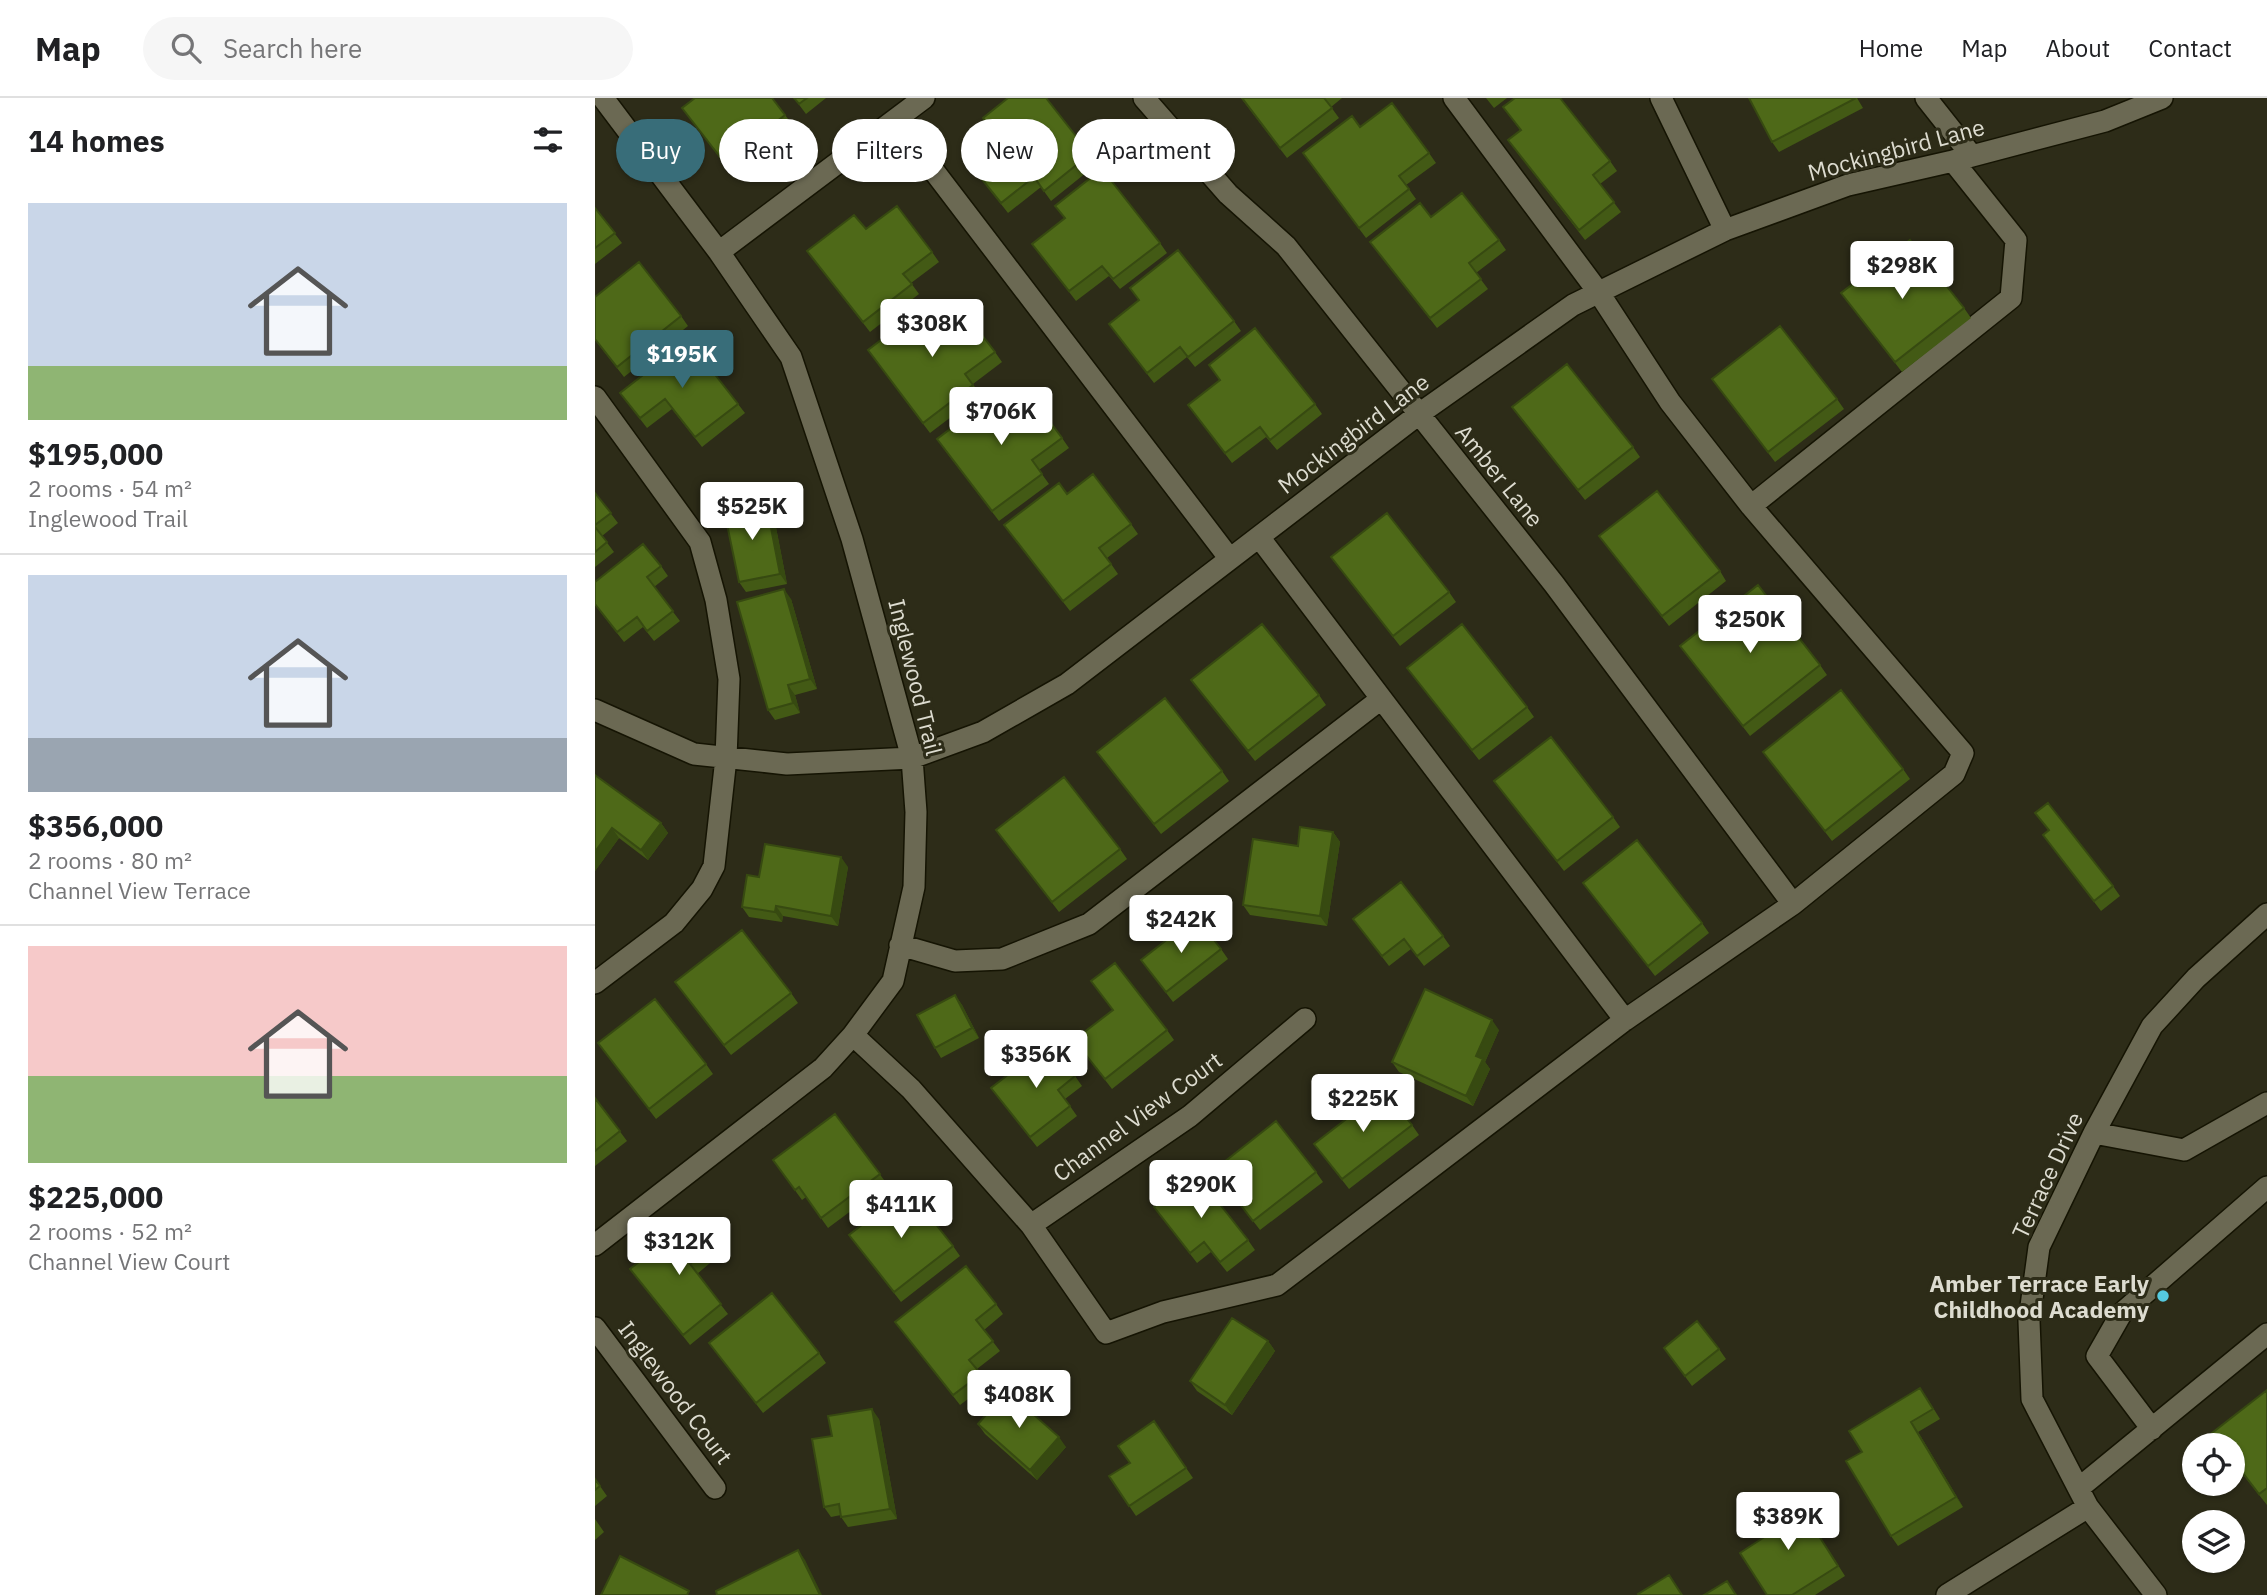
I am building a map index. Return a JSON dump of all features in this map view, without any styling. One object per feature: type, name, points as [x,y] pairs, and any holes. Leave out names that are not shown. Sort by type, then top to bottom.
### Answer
[{"type":"street","name":"Inglewood Trail","points":[[595,1245],[823,1068],[853,1035],[893,981],[914,887],[916,812],[912,758],[852,539],[791,357],[719,252],[603,98]]},
{"type":"street","points":[[896,119],[924,98]]},
{"type":"street","name":"Amber Lane","points":[[1144,98],[1228,194],[1286,246],[1554,584],[1793,904]]},
{"type":"street","points":[[853,1035],[911,1089],[1031,1225],[1106,1333],[1163,1312],[1277,1285],[1625,1020],[1793,904],[1954,774],[1962,753],[1751,506],[1670,402],[1599,293],[1454,98]]},
{"type":"street","points":[[1661,98],[1725,230]]},
{"type":"street","points":[[1751,506],[2011,298],[2016,240],[1962,159],[1926,98]]},
{"type":"street","name":"Mockingbird Lane","points":[[595,710],[694,754],[787,764],[912,758],[983,733],[1067,684],[1419,414],[1573,305],[1725,230],[1848,186],[2105,121],[2162,98]]},
{"type":"street","points":[[719,252],[832,167]]},
{"type":"street","points":[[942,182],[1230,559]]},
{"type":"street","points":[[595,397],[700,542],[716,600],[729,679],[726,758],[714,866],[702,889],[674,923],[595,983]]},
{"type":"street","points":[[1259,537],[1625,1020]]},
{"type":"street","points":[[900,946],[955,961],[1002,959],[1089,924],[1381,699]]},
{"type":"street","name":"Terrace Drive","points":[[2083,1498],[2032,1399],[2029,1321],[2039,1247],[2094,1133],[2152,1026],[2196,978],[2267,914]]},
{"type":"street","name":"Channel View Court","points":[[1031,1225],[1190,1116],[1305,1019]]},
{"type":"street","points":[[2094,1133],[2184,1150],[2267,1103]]},
{"type":"street","points":[[2152,1429],[2097,1356],[2121,1314],[2267,1187]]},
{"type":"street","name":"Inglewood Court","points":[[595,1328],[715,1488]]},
{"type":"street","points":[[1948,1595],[2083,1498],[2152,1429],[2267,1334]]},
{"type":"street","points":[[2083,1498],[2156,1595]]},
{"type":"building","points":[[695,98],[772,98],[785,115],[780,119],[719,119],[719,156],[705,138],[705,119],[691,119],[682,108]]},
{"type":"building","points":[[794,98],[807,98],[799,104]]},
{"type":"building","points":[[1008,98],[1046,98],[1072,131],[1072,168],[1058,180],[1058,119],[983,118]]},
{"type":"building","points":[[1242,98],[1324,98],[1332,108],[1280,148]]},
{"type":"building","points":[[1515,98],[1560,98],[1610,161],[1593,175],[1614,202],[1579,230],[1508,140],[1521,130],[1503,107]]},
{"type":"building","points":[[1749,98],[1856,98],[1772,142]]},
{"type":"building","points":[[1392,103],[1429,153],[1399,176],[1409,189],[1359,228],[1303,153],[1352,116],[1360,127]]},
{"type":"building","points":[[984,182],[1028,182],[1001,203]]},
{"type":"building","points":[[1038,182],[1055,182],[1044,191]]},
{"type":"building","points":[[1085,182],[1112,182],[1160,243],[1113,279],[1102,266],[1069,291],[1032,244],[1065,218],[1055,206]]},
{"type":"building","points":[[1462,193],[1499,240],[1469,263],[1481,279],[1430,318],[1370,242],[1420,203],[1431,217]]},
{"type":"building","points":[[897,206],[932,252],[903,274],[912,284],[863,322],[807,251],[854,215],[866,229]]},
{"type":"building","points":[[595,208],[615,233],[595,248]]},
{"type":"building","points":[[1910,240],[1964,308],[1895,362],[1841,293]]},
{"type":"building","points":[[1178,250],[1234,321],[1188,357],[1180,347],[1147,373],[1109,324],[1139,300],[1130,288]]},
{"type":"building","points":[[639,262],[681,316],[617,367],[595,339],[595,297]]},
{"type":"building","points":[[956,301],[995,352],[965,374],[973,385],[923,423],[868,350],[919,311],[927,323]]},
{"type":"building","points":[[1780,326],[1837,399],[1768,452],[1712,379]]},
{"type":"building","points":[[1255,328],[1315,404],[1270,440],[1260,427],[1225,453],[1188,405],[1220,380],[1209,365]]},
{"type":"building","points":[[688,340],[738,404],[695,437],[665,399],[640,418],[620,393]]},
{"type":"building","points":[[1567,364],[1633,447],[1578,490],[1512,407]]},
{"type":"building","points":[[1026,389],[1062,438],[1032,460],[1042,474],[992,511],[937,439],[986,402],[994,413]]},
{"type":"building","points":[[1093,474],[1131,524],[1099,548],[1111,564],[1063,601],[1004,525],[1059,483],[1067,494]]},
{"type":"building","points":[[1657,491],[1720,571],[1662,616],[1599,536]]},
{"type":"building","points":[[595,493],[611,513],[595,525]]},
{"type":"building","points":[[766,502],[780,574],[739,582],[724,510]]},
{"type":"building","points":[[1387,513],[1449,592],[1393,636],[1331,557]]},
{"type":"building","points":[[595,527],[607,542],[595,552]]},
{"type":"building","points":[[643,544],[661,566],[647,577],[673,611],[647,631],[637,617],[617,632],[595,604],[595,582]]},
{"type":"building","points":[[1758,585],[1820,665],[1743,726],[1680,646]]},
{"type":"building","points":[[784,589],[810,679],[788,685],[793,703],[768,710],[737,602]]},
{"type":"building","points":[[1262,624],[1319,695],[1248,751],[1191,680]]},
{"type":"building","points":[[1462,624],[1527,707],[1472,750],[1407,668]]},
{"type":"building","points":[[1841,690],[1903,769],[1825,831],[1763,752]]},
{"type":"building","points":[[1165,698],[1222,771],[1154,824],[1097,752]]},
{"type":"building","points":[[1551,737],[1613,817],[1557,861],[1494,781]]},
{"type":"building","points":[[595,775],[661,823],[641,850],[612,828],[595,852]]},
{"type":"building","points":[[1064,777],[1120,849],[1052,902],[996,830]]},
{"type":"building","points":[[2048,803],[2113,886],[2094,901],[2043,835],[2049,830],[2035,813]]},
{"type":"building","points":[[1300,827],[1333,832],[1320,916],[1243,905],[1253,839],[1298,846]]},
{"type":"building","points":[[1637,840],[1702,923],[1648,966],[1583,883]]},
{"type":"building","points":[[765,844],[841,857],[831,916],[776,906],[775,912],[742,907],[747,875],[759,877]]},
{"type":"building","points":[[1401,882],[1443,936],[1417,956],[1404,939],[1382,956],[1353,919]]},
{"type":"building","points":[[1196,917],[1221,949],[1166,992],[1141,960]]},
{"type":"building","points":[[742,930],[791,993],[724,1045],[675,982]]},
{"type":"building","points":[[1115,963],[1167,1030],[1105,1079],[1074,1040],[1113,1010],[1091,981]]},
{"type":"building","points":[[1425,989],[1492,1020],[1476,1056],[1483,1059],[1466,1096],[1392,1062]]},
{"type":"building","points":[[955,995],[972,1028],[935,1048],[917,1015]]},
{"type":"building","points":[[655,999],[706,1064],[649,1109],[598,1043]]},
{"type":"building","points":[[1049,1043],[1075,1076],[1058,1090],[1070,1106],[1030,1137],[991,1088]]},
{"type":"building","points":[[1384,1090],[1412,1125],[1342,1179],[1314,1144]]},
{"type":"building","points":[[595,1098],[620,1131],[595,1151]]},
{"type":"building","points":[[835,1114],[880,1174],[821,1218],[799,1187],[795,1190],[773,1160]]},
{"type":"building","points":[[1276,1121],[1316,1172],[1253,1221],[1214,1170]]},
{"type":"building","points":[[1196,1174],[1248,1240],[1220,1262],[1204,1242],[1190,1253],[1154,1207]]},
{"type":"building","points":[[908,1189],[953,1246],[894,1292],[849,1235]]},
{"type":"building","points":[[695,1218],[715,1243],[690,1264],[721,1304],[683,1335],[630,1269]]},
{"type":"building","points":[[966,1266],[996,1304],[976,1320],[993,1341],[969,1360],[981,1374],[953,1395],[895,1322]]},
{"type":"building","points":[[772,1293],[819,1353],[756,1403],[709,1343]]},
{"type":"building","points":[[1232,1318],[1268,1341],[1225,1405],[1190,1381]]},
{"type":"building","points":[[1697,1321],[1719,1349],[1685,1376],[1664,1348]]},
{"type":"building","points":[[1920,1388],[1933,1409],[1911,1422],[1956,1497],[1891,1536],[1846,1461],[1862,1452],[1849,1431]]},
{"type":"building","points":[[2267,1390],[2267,1488],[2259,1494],[2245,1476],[2245,1433],[2212,1433]]},
{"type":"building","points":[[1007,1391],[1059,1437],[1030,1470],[978,1424]]},
{"type":"building","points":[[872,1409],[890,1509],[841,1517],[839,1504],[824,1507],[812,1439],[832,1436],[828,1416]]},
{"type":"building","points":[[1154,1421],[1186,1468],[1129,1506],[1109,1476],[1130,1463],[1118,1446]]},
{"type":"building","points":[[1793,1495],[1838,1566],[1792,1595],[1767,1595],[1740,1553],[1772,1532],[1761,1515]]},
{"type":"building","points":[[798,1550],[820,1595],[717,1595],[716,1591]]},
{"type":"building","points":[[620,1556],[689,1591],[687,1595],[601,1595]]},
{"type":"building","points":[[1669,1575],[1682,1595],[1638,1594]]},
{"type":"building","points":[[1727,1581],[1736,1595],[1704,1595]]},
{"type":"place","name":"Amber Terrace Early Childhood Academy","points":[[2163,1296]]}]
